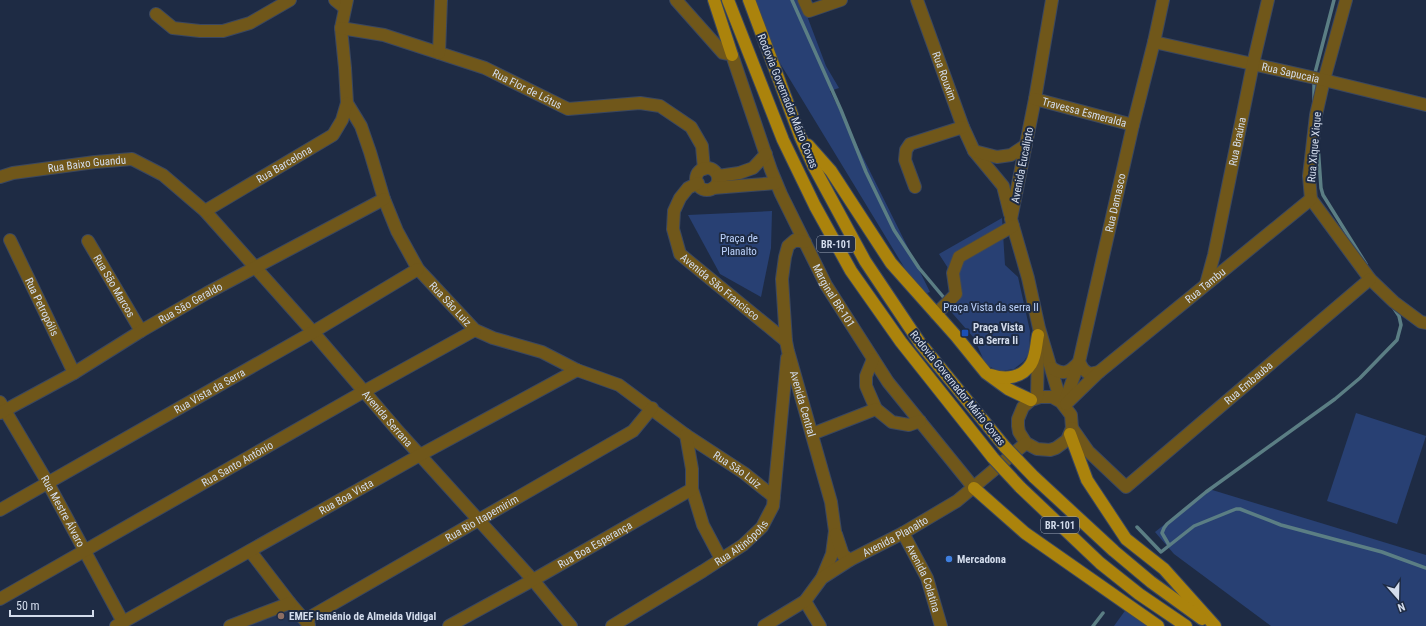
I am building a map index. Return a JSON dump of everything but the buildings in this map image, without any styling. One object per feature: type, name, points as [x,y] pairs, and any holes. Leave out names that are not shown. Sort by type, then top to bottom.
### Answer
[{"type":"main road","points":[[714,0],[732,55]]},
{"type":"main road","name":"Rodovia Governador Mário Covas","points":[[728,0],[783,140],[815,206],[851,271],[901,342],[993,458],[1020,487],[1100,563],[1140,594],[1186,626]]},
{"type":"main road","name":"Rodovia Governador Mário Covas","points":[[749,0],[800,136],[814,167],[869,267],[920,343],[1005,447],[1034,477],[1114,551],[1151,582],[1211,626]]},
{"type":"main road","points":[[800,136],[830,171],[891,263],[986,373],[1008,389],[1034,399]]},
{"type":"main road","points":[[986,373],[1000,378],[1012,377],[1024,372],[1032,363],[1038,332]]},
{"type":"main road","points":[[1071,431],[1087,480],[1126,538],[1164,569],[1215,626]]},
{"type":"main road","points":[[974,488],[1025,533],[1158,626]]},
{"type":"street","points":[[156,14],[173,28],[200,31],[224,31],[250,23],[290,0]]},
{"type":"street","points":[[335,0],[346,4],[341,28],[345,68],[346,102]]},
{"type":"street","points":[[439,53],[441,0]]},
{"type":"street","points":[[676,0],[723,53],[732,55]]},
{"type":"street","points":[[806,6],[841,0]]},
{"type":"street","name":"Rua Rouxim","points":[[917,0],[963,127],[974,151],[1003,186],[1012,222]]},
{"type":"street","name":"Avenida Eucalipto","points":[[1052,0],[1012,222],[1028,278],[1038,332],[1052,368],[1063,404]]},
{"type":"street","name":"Rua Damasco","points":[[1063,404],[1079,362],[1163,0]]},
{"type":"street","name":"Rua Braúna","points":[[1206,284],[1214,255],[1253,64],[1268,0]]},
{"type":"street","name":"Rua Xique Xique","points":[[1311,199],[1309,176],[1316,115],[1346,0]]},
{"type":"street","name":"Rua Flor de Lótus","points":[[341,28],[384,35],[485,68],[568,109],[640,103],[660,106],[691,127],[702,146],[704,169]]},
{"type":"street","name":"Rua Sapucaia","points":[[1154,42],[1324,80],[1426,105]]},
{"type":"street","name":"Marginal BR-101","points":[[732,55],[776,182],[826,285],[888,382],[974,488]]},
{"type":"street","name":"Travessa Esmeralda","points":[[1035,100],[1133,125]]},
{"type":"street","name":"Rua São Luiz","points":[[346,102],[361,126],[384,199],[397,231],[418,269],[475,330],[493,338],[542,352],[577,370],[619,385],[652,408],[686,435],[744,473],[774,497]]},
{"type":"street","name":"Rua Barcelona","points":[[205,211],[334,135],[342,120],[346,102]]},
{"type":"street","points":[[914,187],[905,160],[906,150],[910,144],[963,127]]},
{"type":"street","points":[[974,151],[997,156],[1011,155],[1026,145]]},
{"type":"street","points":[[718,176],[739,173],[753,168],[766,154]]},
{"type":"street","name":"Rua Baixo Guandu","points":[[0,177],[12,173],[94,162],[132,159],[163,175],[205,211]]},
{"type":"street","points":[[713,188],[717,183],[718,176],[714,170],[708,168],[699,172],[697,180],[698,183],[702,189],[706,190],[776,182]]},
{"type":"street","name":"Avenida São Francisco","points":[[698,183],[688,188],[680,198],[674,211],[672,229],[680,254],[787,346]]},
{"type":"street","name":"Rua São Geraldo","points":[[1,408],[74,373],[141,331],[255,267],[384,199]]},
{"type":"street","points":[[1311,199],[1370,279],[1394,302],[1421,322],[1426,323]]},
{"type":"street","name":"Rua Tambu","points":[[1063,404],[1099,372],[1311,199]]},
{"type":"street","name":"Avenida Serrana","points":[[205,211],[313,332],[363,392],[533,580],[571,626]]},
{"type":"street","points":[[936,314],[956,294],[953,273],[959,257],[1012,222]]},
{"type":"street","name":"Rua Petropólis","points":[[10,240],[74,373]]},
{"type":"street","name":"Avenida Central","points":[[805,242],[795,240],[788,246],[784,257],[782,278],[787,346],[831,502],[835,531],[832,554],[822,578]]},
{"type":"street","name":"Rua São Marcos","points":[[88,241],[141,331]]},
{"type":"street","points":[[1214,255],[1231,264]]},
{"type":"street","name":"Rua Vista da Serra","points":[[0,510],[313,332],[418,269]]},
{"type":"street","name":"Rua Embauba","points":[[1071,431],[1088,451],[1126,487],[1370,279]]},
{"type":"street","name":"Rua Santo Antônio","points":[[0,600],[363,392],[475,330]]},
{"type":"street","name":"Avenida Eucalipto","points":[[1034,399],[1038,332]]},
{"type":"street","name":"Rua Altinópolis","points":[[612,626],[721,560],[743,545],[762,527],[772,506],[774,497],[787,346]]},
{"type":"street","points":[[873,359],[866,376],[866,386],[876,409],[892,422],[909,425],[920,421]]},
{"type":"street","points":[[1052,368],[1057,372],[1064,373],[1072,370],[1079,362],[1083,369],[1089,374],[1099,372]]},
{"type":"street","name":"Rua Boa Vista","points":[[119,624],[420,455],[577,370]]},
{"type":"street","points":[[783,401],[785,398],[790,396],[797,397],[802,402]]},
{"type":"street","points":[[1046,396],[1052,397],[1063,404],[1071,415],[1071,431],[1062,444],[1050,450],[1037,449],[1026,443],[1019,432],[1018,419],[1023,407],[1034,399],[1046,396]]},
{"type":"street","name":"Rua Mestre Álvaro","points":[[1,408],[48,483],[85,552],[119,624]]},
{"type":"street","name":"Rua Rio Itapemirim","points":[[308,623],[479,519],[633,431],[652,408]]},
{"type":"street","points":[[812,434],[876,409]]},
{"type":"street","points":[[686,435],[692,469],[692,489],[703,525],[721,560]]},
{"type":"street","name":"Avenida Planalto","points":[[764,626],[805,601],[822,578],[850,560],[903,533],[957,501],[1026,443]]},
{"type":"street","name":"Rua Boa Esperança","points":[[449,626],[692,489]]},
{"type":"street","points":[[835,531],[843,555],[850,560]]},
{"type":"street","name":"Avenida Colatina","points":[[903,533],[927,578],[941,626]]},
{"type":"street","points":[[250,551],[290,603],[308,623]]},
{"type":"street","points":[[805,601],[820,626]]},
{"type":"street","points":[[230,626],[290,603]]},
{"type":"shaded area","name":"EMEF Ismênio de Almeida Vidigal","points":[[291,606],[306,626],[237,626]]},
{"type":"green space","points":[[747,0],[801,0],[826,66],[839,88],[830,91],[930,292],[921,295],[755,22]]},
{"type":"green space","name":"Praça de Planalto","points":[[772,211],[771,248],[761,297],[720,274],[688,215]]},
{"type":"green space","name":"Praça Vista da serra II","points":[[1002,218],[1005,265],[1018,277],[1030,331],[1029,353],[1024,361],[1014,369],[1001,371],[990,367],[985,363],[974,338],[946,306],[962,290],[939,254]]},
{"type":"green space","points":[[1356,413],[1426,436],[1397,524],[1327,501]]},
{"type":"green space","points":[[1209,489],[1426,555],[1426,626],[1271,626],[1174,554],[1155,532]]},
{"type":"green space","points":[[1127,608],[1149,626],[1114,626]]},
{"type":"waterway","points":[[792,0],[841,110],[866,172],[894,230],[919,268],[945,299]]},
{"type":"waterway","points":[[1315,73],[1334,0]]},
{"type":"waterway","points":[[1314,81],[1314,101]]},
{"type":"waterway","points":[[1318,145],[1321,188],[1323,195],[1366,264]]},
{"type":"waterway","points":[[1169,545],[1162,533],[1167,524],[1206,492],[1335,399],[1360,378],[1397,340],[1401,325],[1399,316],[1393,307]]},
{"type":"waterway","points":[[1137,527],[1161,552],[1194,526],[1236,509],[1240,509],[1281,525],[1382,552],[1426,568]]},
{"type":"waterway","points":[[1093,626],[1103,613]]},
{"type":"place","name":"Praça Vista da Serra Ii","points":[[965,333]]},
{"type":"place","name":"Mercadona","points":[[949,559]]},
{"type":"place","name":"EMEF Ismênio de Almeida Vidigal","points":[[281,616]]}]
